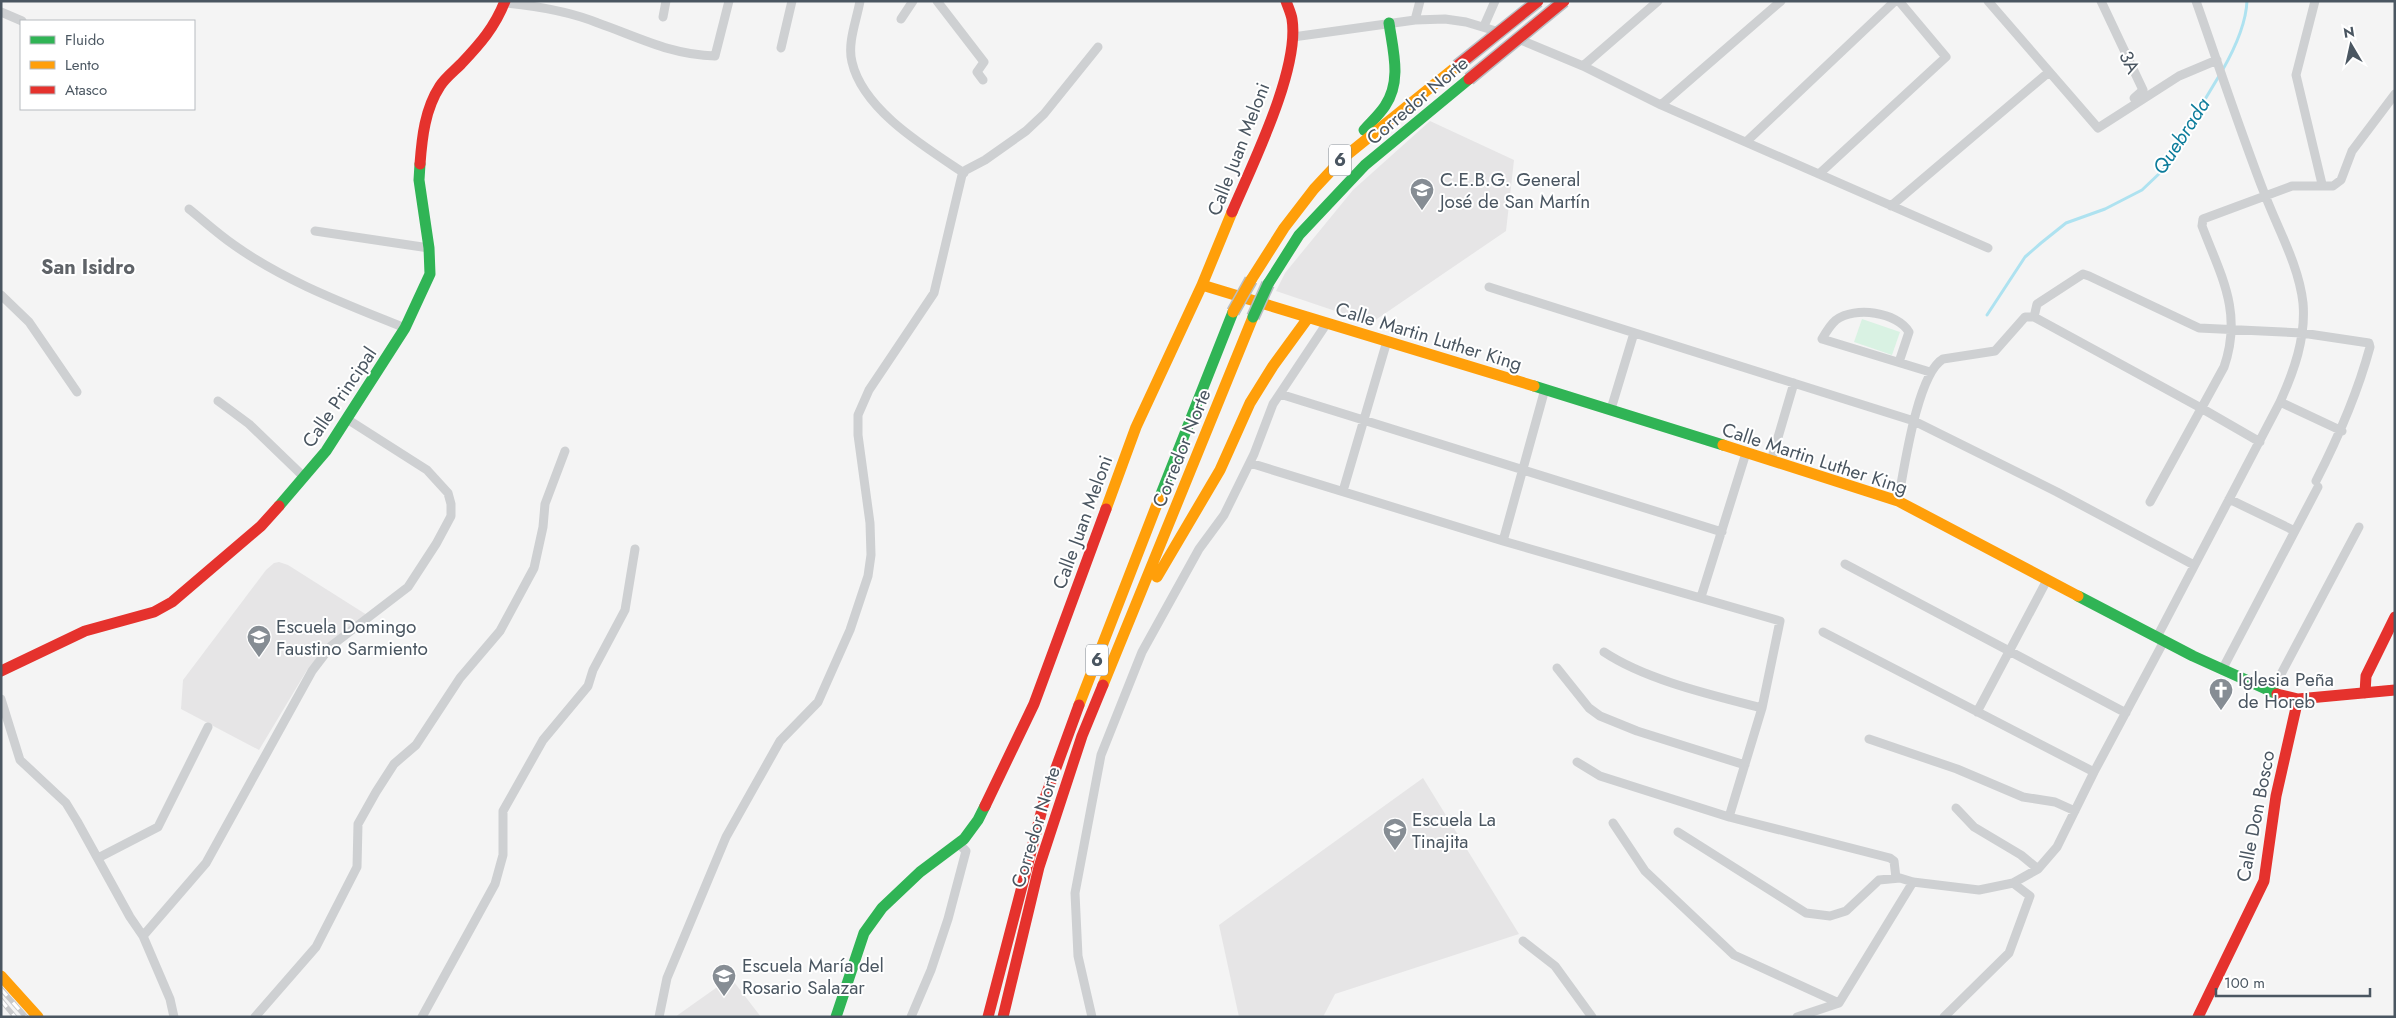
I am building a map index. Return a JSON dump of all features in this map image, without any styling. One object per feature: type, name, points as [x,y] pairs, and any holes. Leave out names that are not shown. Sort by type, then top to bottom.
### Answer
[{"type":"main road","name":"Calle Juan Meloni","points":[[836,1017],[864,933],[882,908],[920,872],[964,839],[989,801],[1034,704],[1136,427],[1202,285],[1277,105],[1291,54],[1292,20],[1286,1]]},
{"type":"main road","name":"Corredor Norte","points":[[988,1017],[1045,798],[1193,409],[1233,312],[1284,228],[1342,159],[1538,1]]},
{"type":"main road","name":"Corredor Norte","points":[[1003,1017],[1039,867],[1082,736],[1268,284],[1299,235],[1365,165],[1564,1]]},
{"type":"main road","name":"Calle Principal","points":[[1,671],[85,631],[154,612],[172,602],[260,526],[326,451],[405,328],[430,274],[430,248],[419,180],[422,134],[431,103],[440,85],[483,42],[498,19],[505,2]]},
{"type":"main road","points":[[1342,159],[1386,106],[1393,93],[1395,80],[1389,23]]},
{"type":"main road","name":"Calle Martin Luther King","points":[[1202,285],[1610,409],[1898,501],[2161,639],[2271,693],[2298,699],[2395,690]]},
{"type":"main road","points":[[1128,627],[1220,470],[1250,403],[1272,366],[1308,318]]},
{"type":"main road","points":[[2365,692],[2366,676],[2395,616]]},
{"type":"main road","name":"Calle Don Bosco","points":[[2198,1017],[2264,881],[2276,796],[2298,699]]},
{"type":"main road","points":[[1,976],[38,1017]]},
{"type":"street","points":[[663,17],[666,1]]},
{"type":"street","points":[[505,2],[540,6],[566,13],[598,23],[650,45],[703,56],[715,56],[728,1]]},
{"type":"street","points":[[781,48],[792,1]]},
{"type":"street","points":[[860,1],[851,46],[852,62],[861,83],[885,116],[964,173]]},
{"type":"street","points":[[901,19],[913,1]]},
{"type":"street","points":[[937,1],[984,62],[977,72],[983,80]]},
{"type":"street","points":[[1415,20],[1420,1]]},
{"type":"street","points":[[1484,26],[1495,1]]},
{"type":"street","points":[[1583,66],[1658,1]]},
{"type":"street","points":[[1661,105],[1781,1]]},
{"type":"street","points":[[1746,142],[1897,1],[1946,57],[1820,174]]},
{"type":"street","points":[[1988,1],[2098,128],[2179,76],[2217,62]]},
{"type":"street","name":"3A","points":[[2101,1],[2143,90],[2122,108],[2118,114]]},
{"type":"street","points":[[1678,832],[1806,913],[1830,916],[1846,911],[1879,880],[1896,878],[1913,882],[1979,890],[2013,883],[2038,869],[2057,847],[2126,712],[2194,565],[2280,402],[2295,368],[2302,333],[2303,303],[2296,275],[2264,195],[2196,1]]},
{"type":"street","points":[[2315,1],[2296,75],[2322,184]]},
{"type":"street","points":[[1,12],[20,20]]},
{"type":"street","points":[[1292,37],[1415,20],[1445,19],[1484,26],[1583,66],[1661,105],[1988,248]]},
{"type":"street","points":[[659,1017],[667,978],[726,837],[780,741],[818,702],[850,630],[868,576],[871,555],[870,523],[858,435],[858,415],[869,390],[934,293],[964,173],[1026,131],[1044,114],[1098,47]]},
{"type":"street","points":[[1891,206],[2048,72]]},
{"type":"street","points":[[2150,502],[2224,367],[2231,347],[2233,330],[2231,306],[2201,222],[2203,219],[2292,186],[2322,184],[2333,186],[2341,180],[2352,151],[2395,94]]},
{"type":"street","points":[[189,210],[233,245],[289,278],[312,290],[405,328]]},
{"type":"street","points":[[315,231],[430,248]]},
{"type":"street","points":[[2034,317],[2037,304],[2083,274],[2199,328],[2302,333],[2369,343],[2370,347],[2360,384],[2342,430],[2295,532],[2222,670]]},
{"type":"street","points":[[1489,287],[1914,421],[2057,492],[2194,565]]},
{"type":"street","points":[[1,295],[29,322],[77,392]]},
{"type":"street","points":[[1899,362],[1909,332],[1899,321],[1881,315],[1862,313],[1837,319],[1822,339],[1930,372]]},
{"type":"street","points":[[1898,501],[1914,421],[1930,372],[1936,364],[1943,360],[1995,350],[2025,318],[2034,317],[2260,442]]},
{"type":"street","points":[[1092,1017],[1078,956],[1075,892],[1101,755],[1142,652],[1199,549],[1224,515],[1250,463],[1269,412],[1328,323]]},
{"type":"street","points":[[1610,409],[1634,333]]},
{"type":"street","points":[[1343,491],[1387,341]]},
{"type":"street","points":[[1771,461],[1794,383]]},
{"type":"street","points":[[1502,541],[1545,389]]},
{"type":"street","points":[[1280,394],[1722,532]]},
{"type":"street","points":[[218,400],[249,424],[304,477]]},
{"type":"street","points":[[2280,402],[2342,430]]},
{"type":"street","points":[[143,936],[206,863],[312,671],[331,646],[408,587],[436,544],[451,516],[451,504],[448,493],[427,470],[347,419]]},
{"type":"street","points":[[255,1017],[316,947],[358,867],[358,824],[376,792],[394,764],[416,745],[460,678],[500,631],[534,568],[543,527],[545,504],[565,451]]},
{"type":"street","points":[[1702,597],[1746,453]]},
{"type":"street","points":[[1250,463],[1502,541],[1780,621],[1762,708],[1729,817]]},
{"type":"street","points":[[2229,498],[2295,532]]},
{"type":"street","points":[[2271,693],[2359,528]]},
{"type":"street","points":[[422,1017],[495,884],[503,855],[503,811],[543,740],[588,686],[594,670],[625,610],[635,549]]},
{"type":"street","points":[[1845,564],[2126,712]]},
{"type":"street","points":[[1977,712],[2047,580]]},
{"type":"street","points":[[1823,632],[2094,772]]},
{"type":"street","points":[[1604,652],[1629,667],[1715,696],[1762,708]]},
{"type":"street","points":[[1557,668],[1589,708],[1600,716],[1637,731],[1745,765]]},
{"type":"street","points":[[1,699],[20,760],[66,803],[130,917],[143,936],[170,999],[174,1017]]},
{"type":"street","points":[[98,858],[158,827],[208,727]]},
{"type":"street","points":[[1869,739],[1957,769],[2023,797],[2054,802],[2075,811]]},
{"type":"street","points":[[1577,762],[1600,776],[1729,817],[1890,858],[1894,860],[1896,878]]},
{"type":"street","points":[[1956,808],[1974,827],[2021,855],[2038,869]]},
{"type":"street","points":[[1613,823],[1645,871],[1734,955],[1839,1004]]},
{"type":"street","points":[[911,1017],[931,970],[948,919],[966,851],[958,843]]},
{"type":"street","points":[[1797,1017],[1839,1004],[1913,882]]},
{"type":"street","points":[[1944,1017],[2009,953],[2030,896],[2013,883]]},
{"type":"street","points":[[1523,941],[1555,966],[1592,1017]]},
{"type":"shaded area","name":"C.E.B.G. General José de San Martín","points":[[1430,121],[1514,160],[1506,231],[1371,323],[1276,291],[1285,273],[1353,190]]},
{"type":"shaded area","name":"Escuela Domingo Faustino Sarmiento","points":[[279,562],[288,565],[367,615],[307,670],[259,750],[181,709],[183,680],[266,570],[274,563]]},
{"type":"shaded area","name":"Escuela La Tinajita","points":[[1423,778],[1519,934],[1335,994],[1323,1017],[1239,1017],[1219,925]]},
{"type":"shaded area","name":"Escuela María del Rosario Salazar","points":[[730,978],[761,1017],[675,1017]]},
{"type":"green space","points":[[1862,319],[1900,332],[1892,355],[1854,342]]},
{"type":"waterway","name":"Quebrada","points":[[2222,71],[2239,37],[2247,1]]},
{"type":"waterway","name":"Quebrada","points":[[1987,315],[2025,257],[2041,243],[2066,223],[2105,209],[2142,190],[2162,171],[2219,76]]},
{"type":"railway","points":[[1,989],[26,1017]]},
{"type":"railway","points":[[1,1000],[15,1017]]},
{"type":"traffic: fast","points":[[1364,130],[1385,106],[1393,86],[1395,66],[1389,23]]},
{"type":"traffic: fast","points":[[1268,284],[1299,235],[1365,165],[1469,79]]},
{"type":"traffic: fast","points":[[279,506],[326,451],[405,328],[430,274],[429,248],[419,180],[420,164]]},
{"type":"traffic: fast","points":[[1253,317],[1268,284]]},
{"type":"traffic: fast","points":[[1159,499],[1233,312]]},
{"type":"traffic: fast","points":[[1534,386],[1723,445]]},
{"type":"traffic: fast","points":[[2078,596],[2193,656],[2277,694]]},
{"type":"traffic: fast","points":[[836,1017],[864,933],[882,908],[920,872],[964,839],[978,820],[985,806]]},
{"type":"traffic: slow","points":[[1251,280],[1284,228],[1314,189],[1342,159],[1457,66]]},
{"type":"traffic: slow","points":[[1106,509],[1136,427],[1202,285],[1232,212]]},
{"type":"traffic: slow","points":[[1233,312],[1251,280]]},
{"type":"traffic: slow","points":[[1202,285],[1534,386]]},
{"type":"traffic: slow","points":[[1103,685],[1253,317]]},
{"type":"traffic: slow","points":[[1157,577],[1220,470],[1250,403],[1273,366],[1308,318]]},
{"type":"traffic: slow","points":[[1723,445],[1898,501],[2078,596]]},
{"type":"traffic: slow","points":[[1079,705],[1159,499]]},
{"type":"traffic: slow","points":[[1,976],[38,1017]]},
{"type":"traffic: jam","points":[[420,164],[425,123],[435,95],[444,80],[468,57],[486,35],[497,19],[505,1]]},
{"type":"traffic: jam","points":[[1232,212],[1262,143],[1282,90],[1289,64],[1293,40],[1292,19],[1286,1]]},
{"type":"traffic: jam","points":[[1457,66],[1538,1]]},
{"type":"traffic: jam","points":[[1469,79],[1564,1]]},
{"type":"traffic: jam","points":[[1,671],[85,631],[154,612],[172,602],[261,526],[279,506]]},
{"type":"traffic: jam","points":[[985,806],[1034,704],[1106,509]]},
{"type":"traffic: jam","points":[[2365,693],[2366,676],[2395,617]]},
{"type":"traffic: jam","points":[[1003,1017],[1039,867],[1082,736],[1103,685]]},
{"type":"traffic: jam","points":[[2277,694],[2298,699],[2395,690]]},
{"type":"traffic: jam","points":[[2198,1017],[2264,881],[2276,796],[2298,699]]},
{"type":"traffic: jam","points":[[988,1017],[1045,798],[1079,705]]},
{"type":"place","name":"C.E.B.G. General José de San Martín","points":[[1422,211]]},
{"type":"place","name":"Escuela Domingo Faustino Sarmiento","points":[[259,658]]},
{"type":"place","name":"Iglesia Peña de Horeb","points":[[2221,711]]},
{"type":"place","name":"Escuela La Tinajita","points":[[1395,851]]},
{"type":"place","name":"Escuela María del Rosario Salazar","points":[[724,997]]},
{"type":"district","name":"San Isidro","points":[[88,267]]}]
